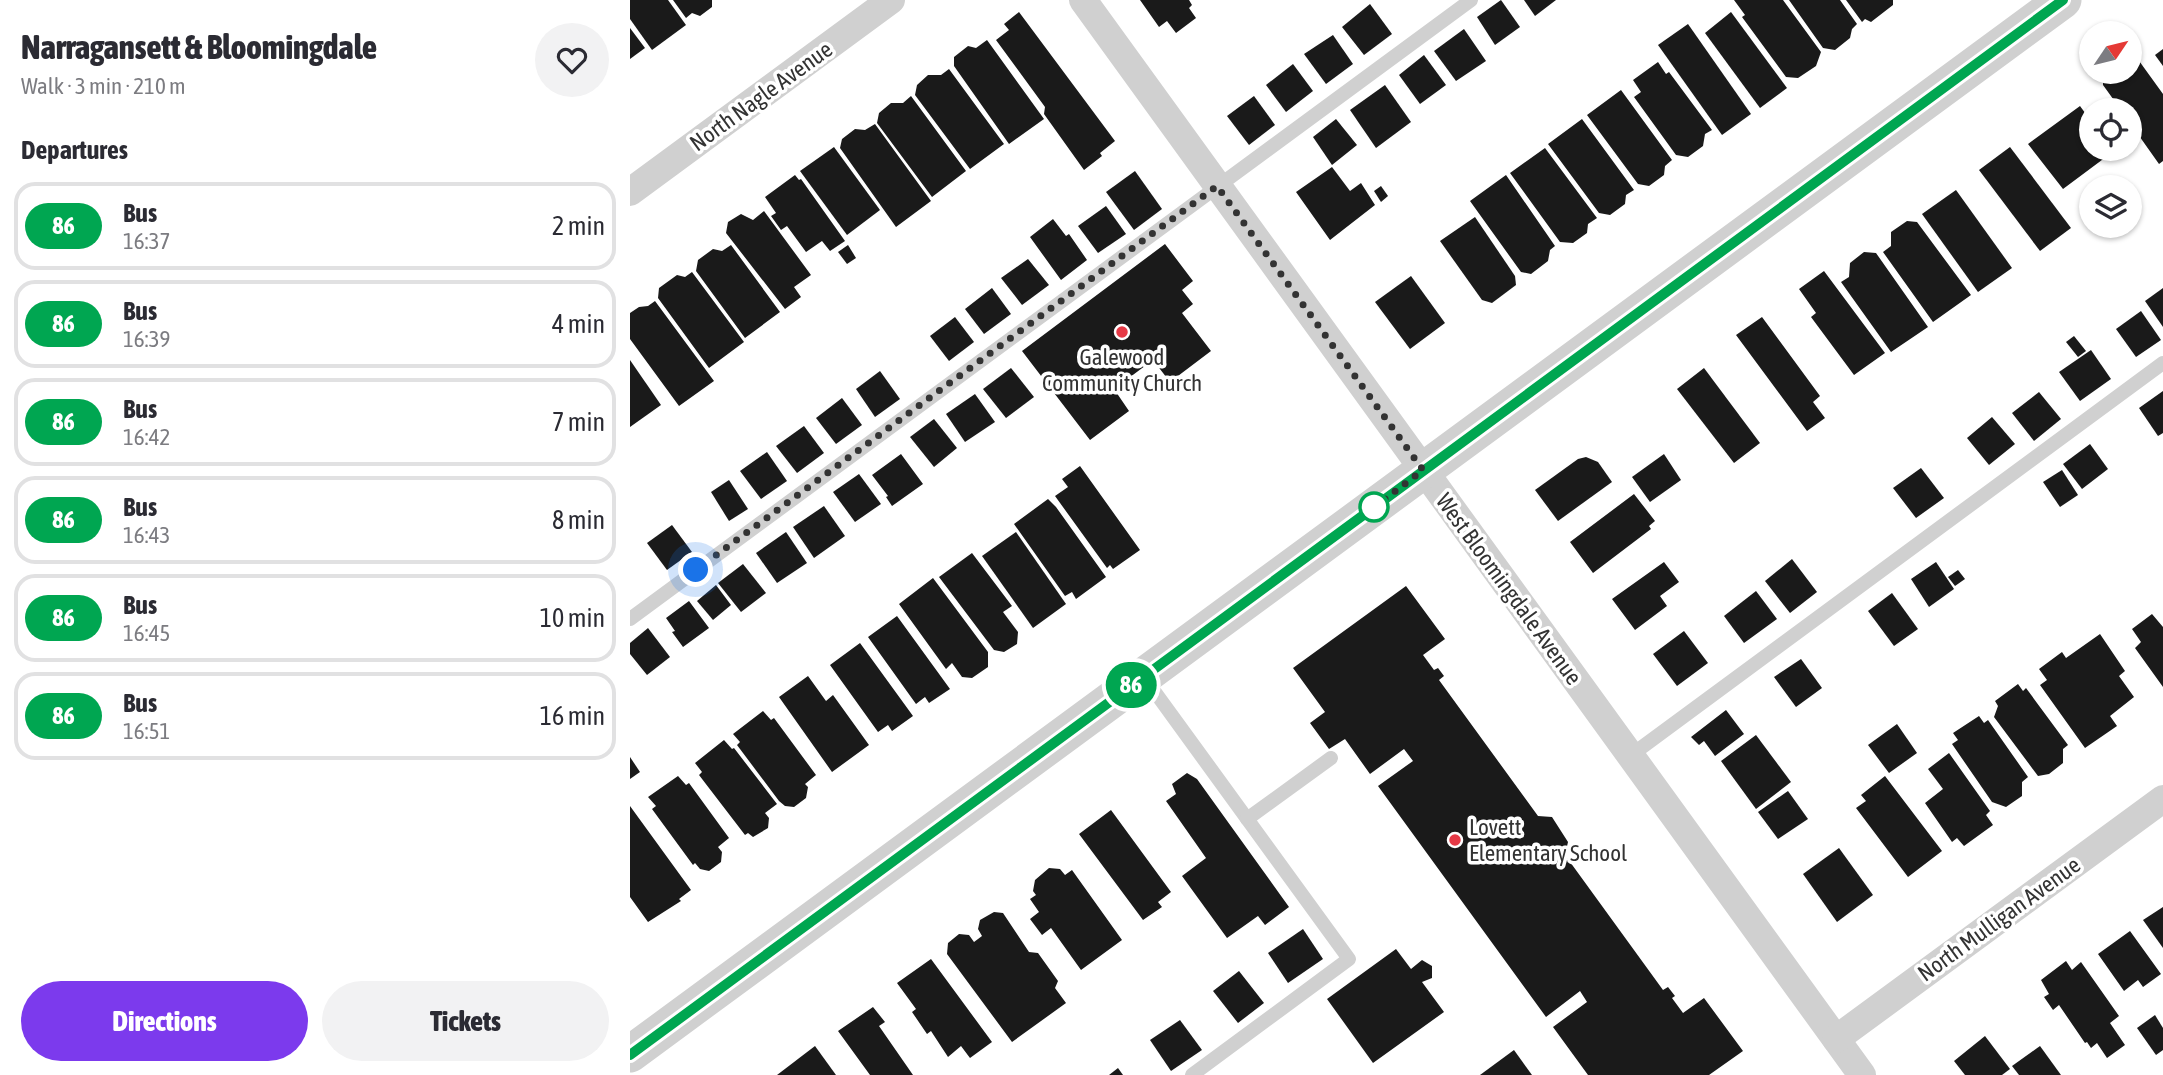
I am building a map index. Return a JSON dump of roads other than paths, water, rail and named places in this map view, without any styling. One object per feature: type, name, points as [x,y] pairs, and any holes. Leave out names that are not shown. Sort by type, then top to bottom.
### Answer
[{"type":"street","name":"North Nagle Avenue","points":[[630,192],[891,0]]},
{"type":"street","name":"West Bloomingdale Avenue","points":[[1083,0],[1862,1075]]},
{"type":"street","points":[[630,1054],[2063,0]]},
{"type":"street","name":"North Mulligan Avenue","points":[[1836,1040],[2163,799]]},
{"type":"lane","points":[[630,619],[1471,0]]},
{"type":"lane","points":[[1630,756],[2163,362]]},
{"type":"lane","points":[[1144,676],[1349,959],[1192,1075]]},
{"type":"lane","points":[[1247,818],[1331,758]]},
{"type":"place","name":"Galewood Community Church","points":[[1122,332]]},
{"type":"place","name":"Lovett Elementary School","points":[[1455,840]]}]
